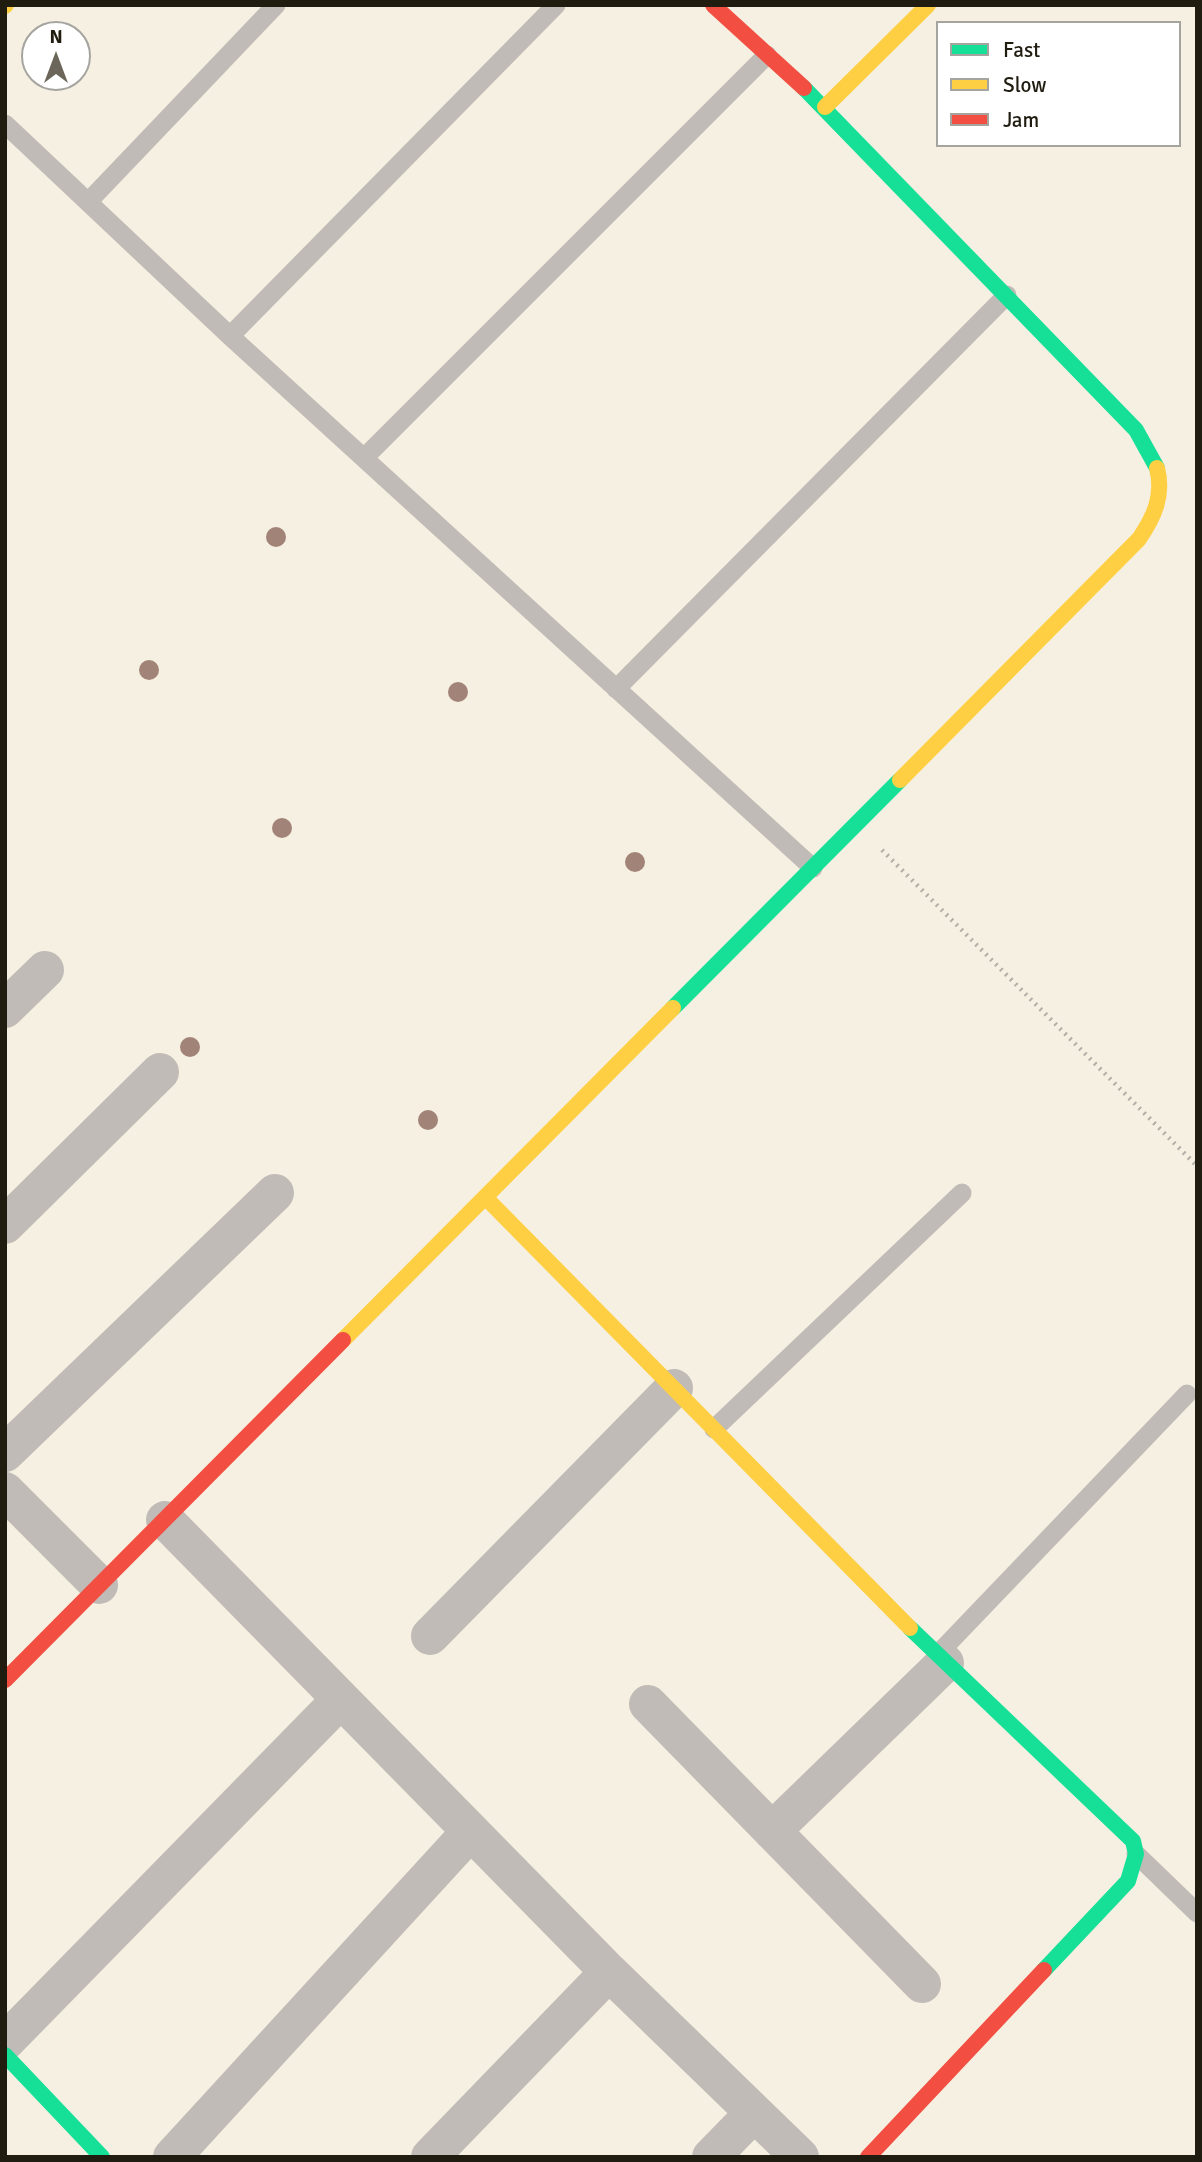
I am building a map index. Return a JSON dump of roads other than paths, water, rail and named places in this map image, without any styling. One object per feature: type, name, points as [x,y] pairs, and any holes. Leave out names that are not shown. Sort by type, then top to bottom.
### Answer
[{"type":"street","points":[[5,1680],[856,825],[1139,539],[1153,520],[1160,498],[1158,474],[1151,450],[1136,430],[825,107],[713,5]]},
{"type":"street","points":[[825,107],[928,5]]},
{"type":"street","points":[[5,1009],[45,970]]},
{"type":"street","points":[[5,1225],[160,1072]]},
{"type":"street","points":[[5,1453],[275,1193]]},
{"type":"street","points":[[485,1197],[941,1659],[1133,1841],[1136,1854],[1128,1881],[868,2157]]},
{"type":"street","points":[[430,1636],[674,1388]]},
{"type":"street","points":[[5,1492],[99,1585]]},
{"type":"street","points":[[165,1520],[609,1972],[800,2157]]},
{"type":"street","points":[[772,1831],[941,1659]]},
{"type":"street","points":[[5,2042],[340,1700]]},
{"type":"street","points":[[648,1704],[922,1984]]},
{"type":"street","points":[[172,2157],[470,1832]]},
{"type":"street","points":[[430,2157],[609,1972]]},
{"type":"street","points":[[5,2055],[102,2157]]},
{"type":"street","points":[[711,2157],[754,2113]]},
{"type":"lane","points":[[89,201],[276,5]]},
{"type":"lane","points":[[230,336],[556,5]]},
{"type":"lane","points":[[364,458],[767,55]]},
{"type":"lane","points":[[5,124],[230,336],[813,868]]},
{"type":"lane","points":[[617,689],[1007,295]]},
{"type":"lane","points":[[714,1429],[962,1193]]},
{"type":"lane","points":[[941,1659],[1187,1394]]},
{"type":"lane","points":[[1136,1854],[1197,1913]]}]
